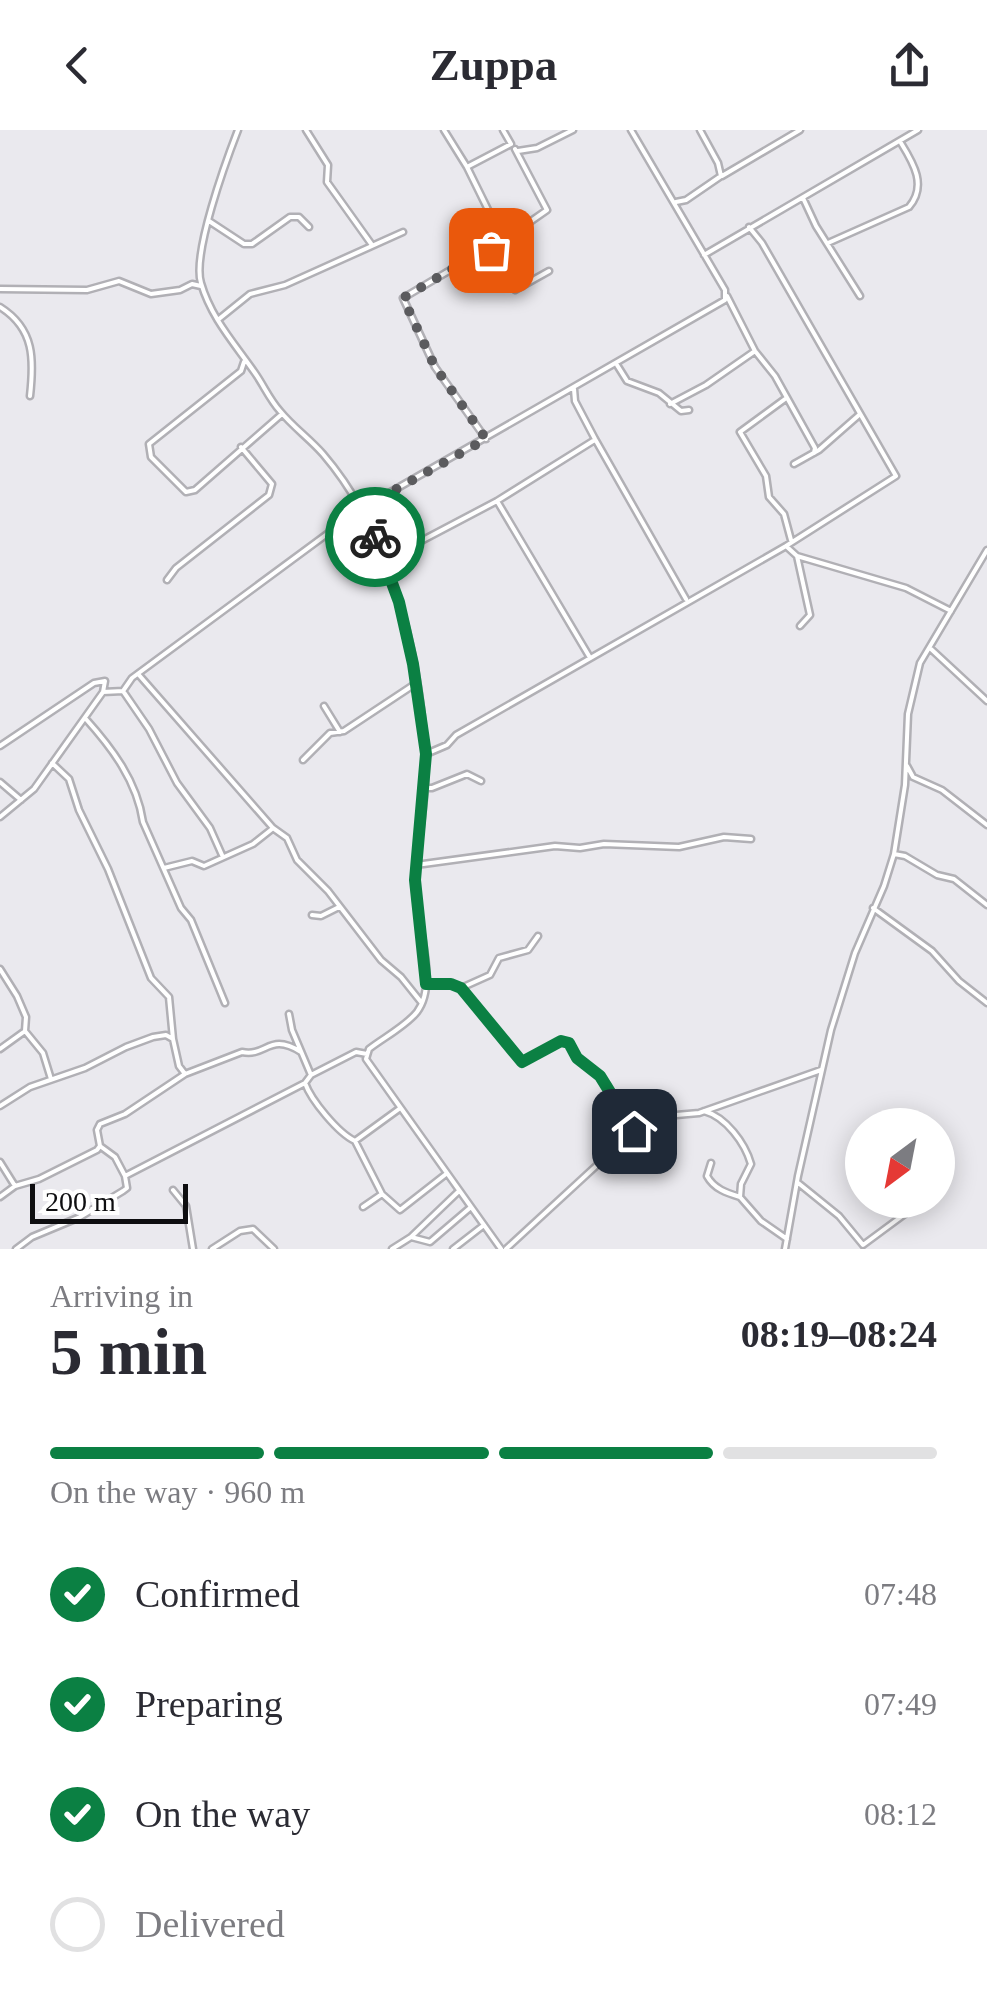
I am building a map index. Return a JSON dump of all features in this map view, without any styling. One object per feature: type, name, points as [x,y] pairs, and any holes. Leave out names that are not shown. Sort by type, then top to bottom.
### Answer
[{"type":"street","points":[[238,130],[199,261],[201,286],[218,320],[282,414],[322,452],[361,509],[399,602],[426,754],[415,894],[426,984],[415,1015],[369,1049],[370,1067],[503,1249],[634,1131],[651,1127]]},
{"type":"street","points":[[306,130],[328,166],[327,182],[372,245]]},
{"type":"street","points":[[444,130],[467,168],[498,230],[498,238],[491,246],[403,298],[435,367],[486,439]]},
{"type":"street","points":[[498,238],[504,240],[547,210],[502,130]]},
{"type":"street","points":[[513,147],[523,152],[538,148],[572,130]]},
{"type":"street","points":[[631,130],[727,296],[754,351],[775,376],[815,448],[814,453]]},
{"type":"street","points":[[700,130],[722,176]]},
{"type":"street","points":[[673,202],[686,200],[800,130]]},
{"type":"street","points":[[704,255],[918,130]]},
{"type":"street","points":[[828,243],[909,207],[918,196],[918,180],[901,142]]},
{"type":"street","points":[[467,168],[513,147]]},
{"type":"street","points":[[803,198],[860,296]]},
{"type":"street","points":[[210,222],[244,244],[252,244],[290,216],[299,217],[309,227]]},
{"type":"street","points":[[426,754],[588,656],[788,544],[896,476],[769,254],[749,227]]},
{"type":"street","points":[[218,320],[250,294],[285,285],[402,232]]},
{"type":"street","points":[[491,246],[515,290],[549,271]]},
{"type":"street","points":[[0,289],[87,290],[119,281],[151,294],[192,284],[201,286]]},
{"type":"street","points":[[103,692],[123,690],[361,509],[617,365],[727,296]]},
{"type":"street","points":[[0,307],[20,324],[35,358],[30,396]]},
{"type":"street","points":[[670,404],[706,385],[754,351]]},
{"type":"street","points":[[244,360],[241,371],[171,424],[148,448],[152,457],[186,492],[194,490],[282,414]]},
{"type":"street","points":[[617,365],[627,381],[659,392],[681,411],[689,410]]},
{"type":"street","points":[[574,388],[575,402],[595,440],[687,601]]},
{"type":"street","points":[[785,399],[740,432],[766,476],[769,497],[784,514],[788,544],[797,556],[810,614],[800,626]]},
{"type":"street","points":[[794,464],[814,453],[859,414]]},
{"type":"street","points":[[385,560],[497,501],[595,440]]},
{"type":"street","points":[[167,580],[176,568],[269,495],[272,484],[241,447]]},
{"type":"street","points":[[497,501],[588,656]]},
{"type":"street","points":[[786,1249],[821,1070],[841,996],[894,854],[906,766],[906,730],[920,663],[987,550]]},
{"type":"street","points":[[797,556],[906,588],[951,611]]},
{"type":"street","points":[[931,649],[987,701]]},
{"type":"street","points":[[138,675],[273,828],[287,838],[297,860],[328,891],[422,1004]]},
{"type":"street","points":[[0,746],[94,682],[105,681],[103,692],[34,789],[0,816]]},
{"type":"street","points":[[303,760],[330,734],[340,732],[415,684]]},
{"type":"street","points":[[123,690],[177,783],[210,828],[222,856]]},
{"type":"street","points":[[324,706],[340,732]]},
{"type":"street","points":[[85,718],[124,767],[224,1003]]},
{"type":"street","points":[[52,763],[69,779],[150,978],[168,996],[179,1066],[185,1074]]},
{"type":"street","points":[[906,766],[913,777],[942,790],[987,825]]},
{"type":"street","points":[[423,788],[467,774],[481,781]]},
{"type":"street","points":[[0,782],[21,800]]},
{"type":"street","points":[[164,868],[192,861],[204,866],[253,844],[273,828]]},
{"type":"street","points":[[416,866],[555,846],[679,847],[724,838],[751,839]]},
{"type":"street","points":[[894,854],[954,879],[987,905]]},
{"type":"street","points":[[312,915],[328,914],[339,907]]},
{"type":"street","points":[[874,908],[932,952],[958,981],[987,1003]]},
{"type":"street","points":[[461,988],[490,975],[499,958],[528,950],[538,936]]},
{"type":"street","points":[[0,970],[19,1002],[26,1018],[25,1031],[43,1054],[51,1080]]},
{"type":"street","points":[[426,984],[461,988],[522,1062],[561,1041],[569,1043],[577,1058],[600,1076],[634,1131]]},
{"type":"street","points":[[289,1014],[312,1074]]},
{"type":"street","points":[[0,1049],[25,1031]]},
{"type":"street","points":[[0,1106],[30,1086],[85,1068],[126,1047],[173,1036]]},
{"type":"street","points":[[16,1249],[127,1188],[115,1158],[100,1146],[100,1124],[124,1114],[185,1074],[242,1052],[251,1054],[284,1042],[302,1052]]},
{"type":"street","points":[[125,1176],[304,1083],[312,1074],[356,1052],[367,1054]]},
{"type":"street","points":[[664,1116],[704,1111],[821,1070]]},
{"type":"street","points":[[304,1083],[314,1102],[355,1141],[382,1194],[400,1210],[446,1174]]},
{"type":"street","points":[[355,1141],[399,1110]]},
{"type":"street","points":[[704,1111],[726,1123],[749,1156],[751,1164],[741,1184],[740,1197]]},
{"type":"street","points":[[0,1196],[100,1146]]},
{"type":"street","points":[[0,1162],[15,1186]]},
{"type":"street","points":[[711,1163],[707,1176],[710,1182],[740,1197],[761,1221],[787,1239]]},
{"type":"street","points":[[798,1182],[839,1216],[863,1245],[901,1218]]},
{"type":"street","points":[[173,1190],[186,1206],[194,1249]]},
{"type":"street","points":[[392,1249],[411,1237],[459,1191]]},
{"type":"street","points":[[362,1207],[382,1194]]},
{"type":"street","points":[[411,1237],[430,1242],[471,1208]]},
{"type":"street","points":[[453,1249],[484,1226]]},
{"type":"street","points":[[212,1249],[240,1231],[252,1229],[274,1249]]},
{"type":"way so far","points":[[375,537],[361,509],[486,439],[435,367],[403,298],[491,246],[491,250]]},
{"type":"route","points":[[375,537],[399,602],[426,754],[415,880],[426,984],[461,988],[522,1062],[565,1040],[577,1058],[600,1076],[634,1131]]}]
